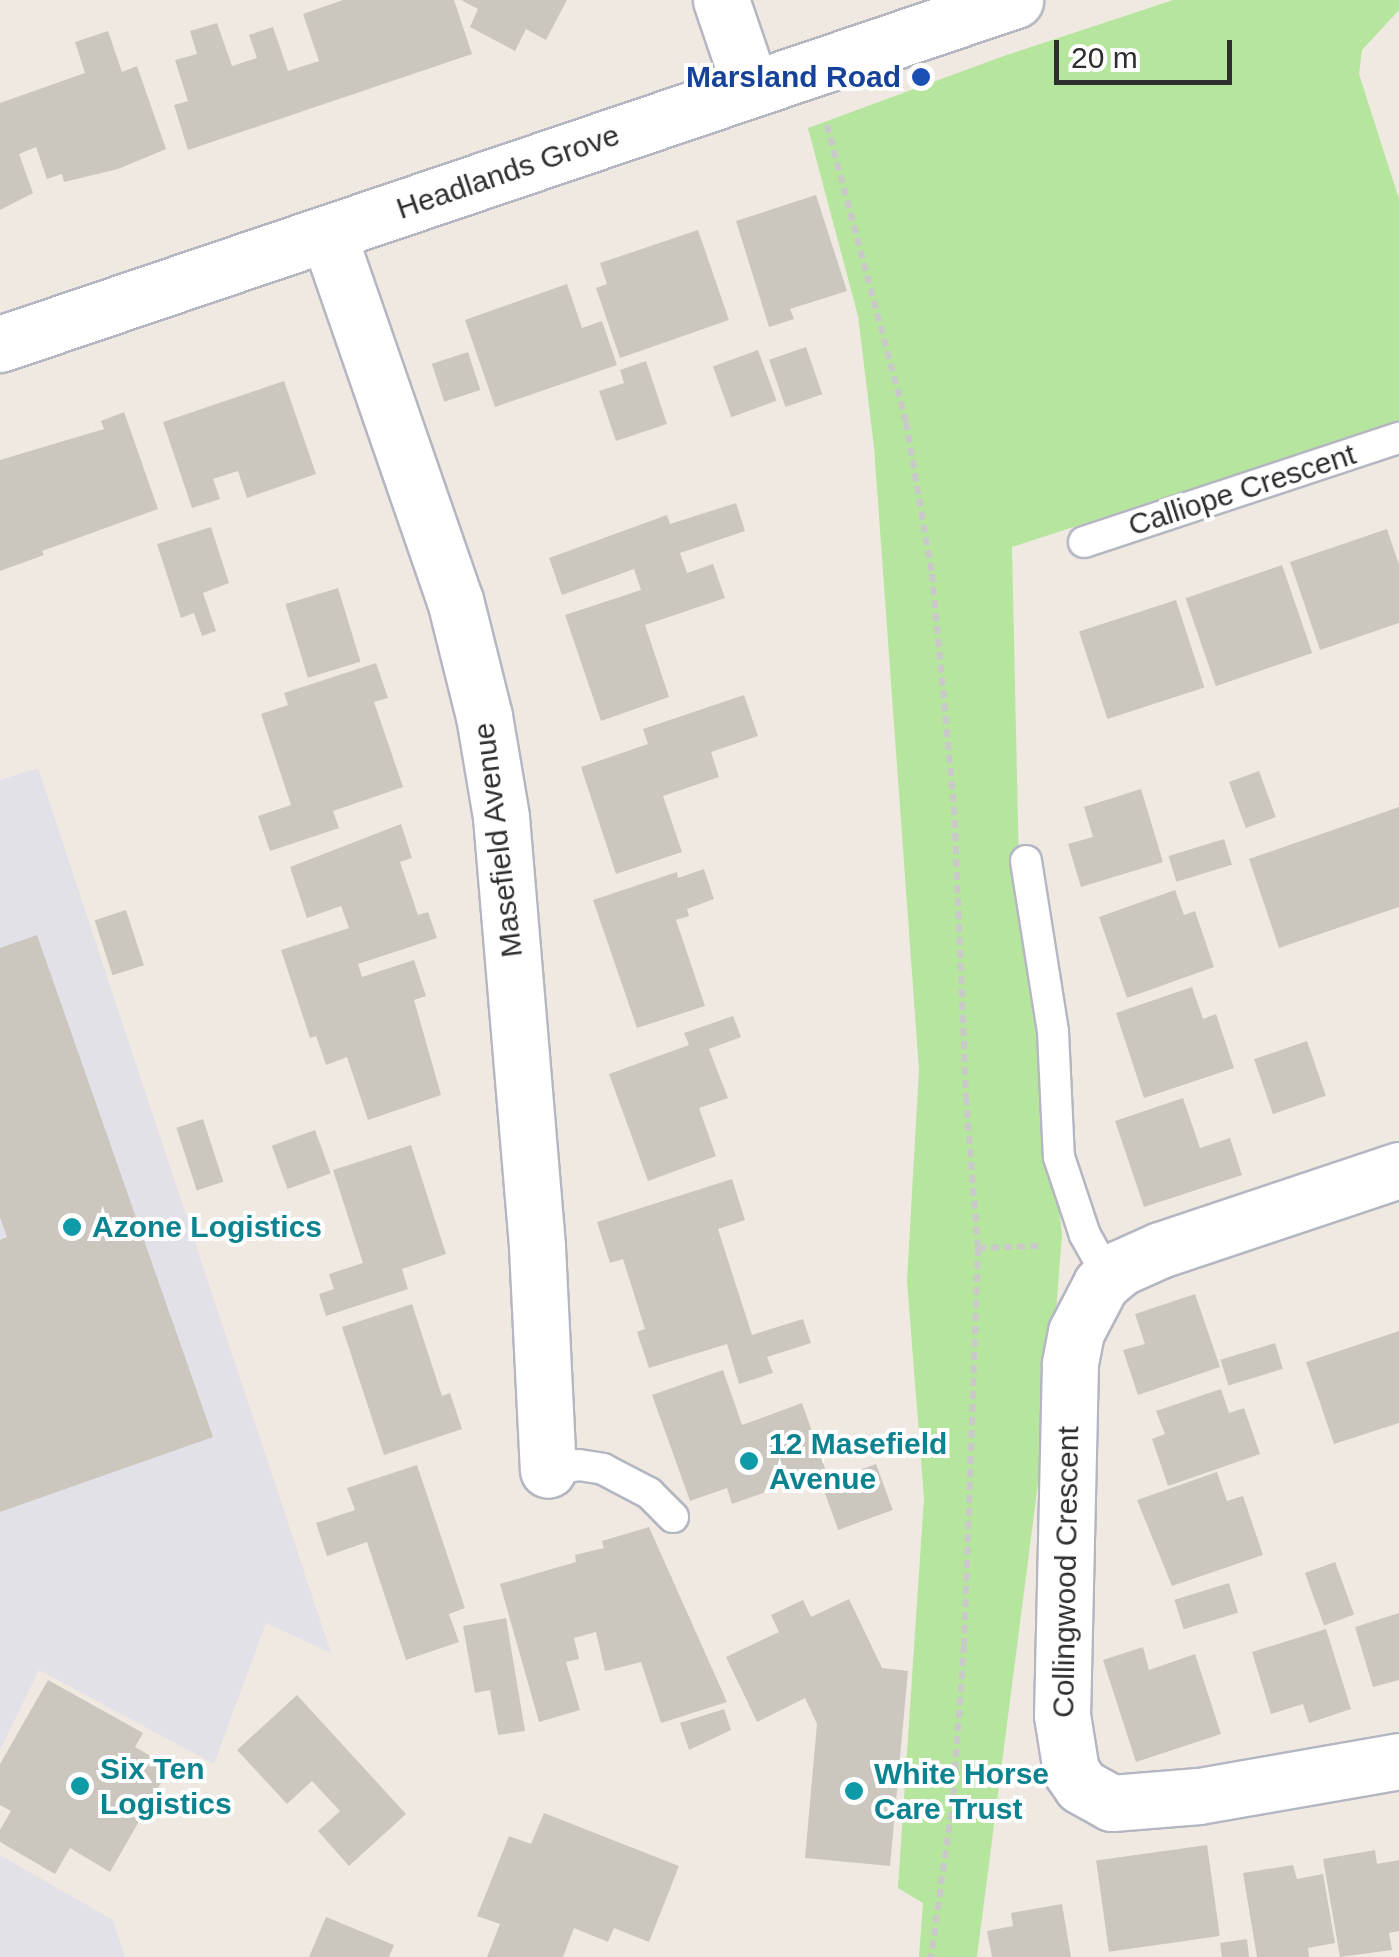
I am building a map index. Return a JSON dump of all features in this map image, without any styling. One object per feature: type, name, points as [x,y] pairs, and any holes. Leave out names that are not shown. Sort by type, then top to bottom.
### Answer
[{"type":"street","points":[[721,0],[751,88]]},
{"type":"street","name":"Headlands Grove","points":[[0,344],[1016,0]]},
{"type":"street","name":"Masefield Avenue","points":[[328,234],[455,600],[484,716],[506,876],[537,1247],[548,1470]]},
{"type":"street","name":"Collingwood Crescent","points":[[1399,1170],[1160,1250],[1097,1256],[1070,1364],[1062,1715],[1071,1771],[1082,1786],[1112,1804],[1142,1803],[1399,1761]]},
{"type":"lane","name":"Calliope Crescent","points":[[1084,542],[1399,438]]},
{"type":"lane","points":[[1026,862],[1053,1032],[1059,1157],[1097,1256]]},
{"type":"lane","points":[[548,1470],[579,1465],[604,1468],[649,1493],[672,1517]]},
{"type":"path","points":[[810,68],[876,295],[906,422],[932,574],[954,807],[966,1097],[978,1248],[964,1645],[952,1798],[931,1957]]},
{"type":"path","points":[[978,1248],[1034,1247],[1097,1256]]},
{"type":"shaded area","points":[[38,768],[331,1653],[266,1623],[214,1764],[39,1670],[0,1750],[0,780]]},
{"type":"shaded area","points":[[0,1855],[113,1920],[125,1957],[0,1957]]},
{"type":"green space","points":[[1173,0],[1399,0],[1399,10],[1362,50],[1359,74],[1399,199],[1399,421],[1012,547],[1019,868],[1062,1234],[1050,1390],[977,1957],[919,1957],[923,1903],[898,1888],[924,1498],[907,1281],[919,1070],[874,447],[858,316],[808,128],[1001,57]]},
{"type":"building","points":[[343,0],[454,0],[472,54],[188,150],[174,105],[188,101],[175,60],[197,54],[190,31],[217,23],[232,66],[257,58],[249,35],[273,27],[288,71],[319,61],[303,14]]},
{"type":"building","points":[[461,0],[567,0],[546,40],[526,29],[515,51],[470,27],[478,9]]},
{"type":"building","points":[[108,31],[122,72],[137,66],[166,149],[118,169],[64,182],[62,174],[47,179],[36,147],[19,154],[33,193],[0,210],[0,103],[85,73],[75,42]]},
{"type":"building","points":[[816,195],[847,291],[790,309],[794,319],[769,327],[736,221]]},
{"type":"building","points":[[698,230],[729,320],[620,358],[596,288],[607,284],[600,263]]},
{"type":"building","points":[[567,284],[582,328],[602,321],[617,365],[495,407],[465,320]]},
{"type":"building","points":[[806,347],[822,394],[785,407],[769,360]]},
{"type":"building","points":[[758,350],[776,401],[731,417],[713,366]]},
{"type":"building","points":[[468,352],[480,390],[444,402],[432,364]]},
{"type":"building","points":[[646,361],[667,424],[616,441],[599,391],[624,383],[620,370]]},
{"type":"building","points":[[284,381],[316,474],[247,498],[238,471],[213,479],[220,499],[192,508],[163,422]]},
{"type":"building","points":[[124,412],[158,509],[42,551],[44,555],[0,571],[0,460],[104,429],[101,421]]},
{"type":"building","points":[[736,503],[745,531],[680,553],[687,573],[713,564],[725,598],[645,625],[669,697],[601,721],[565,615],[641,590],[634,569],[562,595],[549,558],[667,515],[670,524]]},
{"type":"building","points":[[211,527],[229,583],[203,593],[216,631],[202,636],[194,613],[181,618],[157,544]]},
{"type":"building","points":[[1387,529],[1399,565],[1399,623],[1320,650],[1290,562]]},
{"type":"building","points":[[1282,565],[1312,653],[1216,686],[1186,598]]},
{"type":"building","points":[[338,588],[361,662],[308,678],[285,604]]},
{"type":"building","points":[[1176,600],[1204,687],[1107,719],[1079,632]]},
{"type":"building","points":[[376,663],[388,698],[374,702],[403,787],[333,811],[339,828],[270,851],[258,816],[291,805],[261,714],[288,705],[284,693]]},
{"type":"building","points":[[744,695],[758,736],[711,752],[719,777],[663,796],[682,852],[616,874],[581,767],[648,744],[643,729]]},
{"type":"building","points":[[1259,771],[1276,817],[1246,828],[1229,782]]},
{"type":"building","points":[[1141,789],[1163,862],[1081,887],[1068,844],[1093,837],[1084,807]]},
{"type":"building","points":[[1399,807],[1399,907],[1279,948],[1249,859]]},
{"type":"building","points":[[401,824],[412,858],[400,862],[418,915],[428,912],[437,938],[358,964],[362,977],[414,960],[426,996],[414,1000],[441,1095],[368,1120],[347,1057],[326,1065],[316,1036],[310,1038],[281,950],[349,928],[341,906],[307,918],[290,867]]},
{"type":"building","points":[[1224,839],[1232,865],[1176,882],[1169,856]]},
{"type":"building","points":[[704,869],[714,899],[687,909],[689,916],[676,920],[705,1006],[637,1028],[593,900],[677,872],[678,878]]},
{"type":"building","points":[[1175,890],[1184,915],[1195,911],[1214,967],[1127,998],[1099,917]]},
{"type":"building","points":[[126,910],[144,965],[113,975],[95,920]]},
{"type":"building","name":"Azone Logistics","points":[[37,935],[213,1437],[0,1512],[0,1240],[7,1237],[0,1217],[0,948]]},
{"type":"building","points":[[1192,987],[1203,1019],[1216,1014],[1234,1068],[1144,1098],[1116,1013]]},
{"type":"building","points":[[733,1016],[741,1037],[709,1049],[728,1098],[699,1108],[716,1156],[648,1181],[609,1074],[689,1045],[684,1033]]},
{"type":"building","points":[[1307,1041],[1326,1096],[1273,1114],[1254,1059]]},
{"type":"building","points":[[1183,1098],[1200,1148],[1230,1138],[1242,1175],[1144,1207],[1115,1121]]},
{"type":"building","points":[[203,1119],[223,1182],[197,1190],[176,1128]]},
{"type":"building","points":[[315,1130],[331,1173],[288,1189],[272,1146]]},
{"type":"building","points":[[411,1145],[446,1254],[402,1269],[408,1289],[326,1316],[319,1294],[334,1289],[329,1274],[363,1263],[333,1170]]},
{"type":"building","points":[[732,1179],[745,1220],[718,1229],[752,1335],[803,1319],[811,1343],[767,1357],[773,1373],[739,1384],[727,1344],[649,1368],[637,1332],[645,1329],[623,1259],[610,1263],[597,1222]]},
{"type":"building","points":[[1195,1294],[1220,1367],[1138,1395],[1123,1350],[1145,1344],[1135,1314]]},
{"type":"building","points":[[412,1304],[442,1396],[450,1393],[462,1429],[384,1455],[342,1327]]},
{"type":"building","points":[[1399,1331],[1399,1423],[1334,1444],[1306,1362]]},
{"type":"building","points":[[1275,1343],[1283,1369],[1228,1385],[1220,1360]]},
{"type":"building","name":"12 Masefield Avenue","points":[[723,1370],[742,1425],[802,1403],[826,1471],[732,1504],[727,1488],[690,1501],[652,1395]]},
{"type":"building","points":[[1221,1389],[1229,1413],[1244,1408],[1260,1454],[1168,1486],[1152,1439],[1165,1434],[1156,1411]]},
{"type":"building","points":[[876,1464],[893,1510],[838,1530],[821,1484]]},
{"type":"building","points":[[417,1465],[465,1608],[449,1614],[459,1642],[406,1660],[367,1542],[327,1556],[316,1523],[355,1510],[347,1488]]},
{"type":"building","points":[[1217,1472],[1227,1501],[1243,1496],[1263,1555],[1172,1586],[1137,1500]]},
{"type":"building","points":[[649,1527],[727,1702],[661,1723],[641,1662],[605,1671],[596,1632],[574,1638],[579,1659],[566,1662],[580,1710],[539,1722],[500,1584],[576,1562],[575,1555],[604,1548],[602,1541]]},
{"type":"building","points":[[1335,1562],[1354,1615],[1324,1626],[1305,1573]]},
{"type":"building","points":[[1229,1583],[1238,1613],[1184,1629],[1174,1600]]},
{"type":"building","name":"White Horse Care Trust","points":[[849,1599],[882,1668],[908,1671],[890,1866],[805,1858],[817,1724],[805,1698],[757,1722],[726,1657],[779,1632],[771,1615],[803,1600],[811,1617]]},
{"type":"building","points":[[1399,1613],[1399,1680],[1373,1687],[1355,1627]]},
{"type":"building","points":[[506,1618],[525,1731],[498,1735],[490,1690],[475,1693],[463,1626]]},
{"type":"building","points":[[1326,1629],[1351,1709],[1309,1723],[1303,1704],[1271,1714],[1252,1652]]},
{"type":"building","points":[[1143,1647],[1149,1670],[1195,1654],[1221,1734],[1136,1762],[1103,1660]]},
{"type":"building","name":"Six Ten Logistics","points":[[48,1680],[143,1733],[135,1747],[170,1767],[110,1872],[70,1848],[55,1874],[0,1842],[0,1830],[11,1811],[0,1805],[0,1764]]},
{"type":"building","points":[[297,1695],[406,1814],[349,1866],[318,1831],[340,1811],[312,1781],[287,1804],[237,1750]]},
{"type":"building","points":[[724,1709],[731,1730],[689,1750],[680,1723]]},
{"type":"building","points":[[544,1813],[679,1866],[649,1942],[614,1928],[608,1942],[574,1928],[563,1957],[487,1957],[500,1924],[477,1916],[509,1836],[531,1844]]},
{"type":"building","points":[[1207,1845],[1220,1936],[1109,1952],[1096,1861]]},
{"type":"building","points":[[1375,1850],[1377,1864],[1399,1860],[1399,1931],[1389,1933],[1392,1950],[1340,1957],[1323,1859]]},
{"type":"building","points":[[1293,1865],[1297,1879],[1323,1874],[1335,1943],[1308,1948],[1309,1957],[1257,1957],[1243,1873]]},
{"type":"building","points":[[1062,1904],[1071,1957],[992,1957],[987,1931],[1013,1926],[1011,1913]]},
{"type":"building","points":[[326,1917],[394,1945],[389,1957],[309,1957]]},
{"type":"building","points":[[1247,1939],[1249,1957],[1222,1957],[1220,1943]]},
{"type":"place","name":"Marsland Road","points":[[921,77]]},
{"type":"place","name":"Azone Logistics","points":[[72,1227]]},
{"type":"place","name":"12 Masefield Avenue","points":[[749,1461]]},
{"type":"place","name":"Six Ten Logistics","points":[[80,1786]]},
{"type":"place","name":"White Horse Care Trust","points":[[854,1791]]}]
